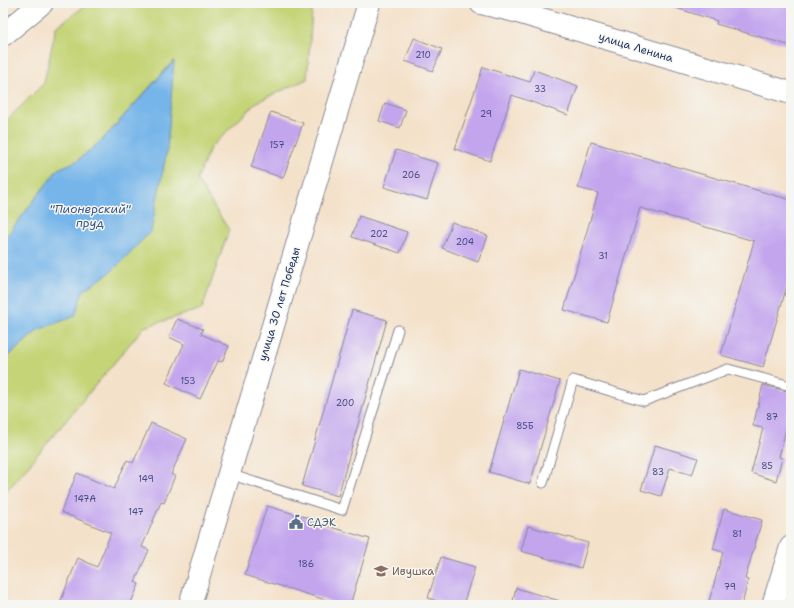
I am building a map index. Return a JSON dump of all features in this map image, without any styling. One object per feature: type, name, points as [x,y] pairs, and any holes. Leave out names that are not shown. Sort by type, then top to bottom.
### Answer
[{"type":"main road","points":[[3,35],[42,3]]},
{"type":"main road","name":"улица 30 лет Победы","points":[[190,605],[369,3]]},
{"type":"main road","name":"улица Ленина","points":[[481,3],[518,12],[791,93]]},
{"type":"main road","points":[[773,605],[791,547]]},
{"type":"lane","points":[[229,474],[342,510],[398,330]]},
{"type":"lane","points":[[543,483],[573,380],[644,401],[728,369],[791,386]]},
{"type":"green space","points":[[89,3],[290,3],[312,11],[307,79],[257,102],[210,148],[197,180],[229,230],[202,309],[144,327],[3,496],[3,361],[38,330],[75,316],[83,291],[173,61],[103,139],[77,161],[58,169],[3,241],[3,124],[44,83],[56,27]]},
{"type":"water","name":"\"Пионерский\" пруд","points":[[174,61],[167,150],[151,231],[112,271],[83,291],[75,316],[38,330],[3,361],[3,241],[58,169],[77,161],[103,139]]},
{"type":"building","points":[[670,3],[791,3],[791,46],[716,24],[717,21],[670,6]]},
{"type":"building","points":[[414,38],[442,49],[433,71],[405,61]]},
{"type":"building","points":[[483,67],[530,82],[534,70],[578,86],[568,115],[512,95],[490,161],[455,149]]},
{"type":"building","points":[[385,103],[406,110],[400,128],[379,121]]},
{"type":"building","points":[[271,112],[303,123],[283,178],[251,167]]},
{"type":"building","points":[[591,142],[791,200],[791,272],[763,367],[721,355],[754,241],[640,208],[607,322],[564,310],[598,193],[578,188]]},
{"type":"building","points":[[396,150],[438,163],[427,200],[384,187]]},
{"type":"building","points":[[359,216],[407,232],[400,253],[352,237]]},
{"type":"building","points":[[452,222],[488,236],[478,262],[442,248]]},
{"type":"building","points":[[352,310],[387,320],[338,496],[302,486]]},
{"type":"building","points":[[177,319],[203,329],[201,334],[229,346],[222,362],[218,361],[200,399],[166,383],[184,344],[169,337]]},
{"type":"building","points":[[519,369],[560,381],[530,484],[489,472]]},
{"type":"building","points":[[763,385],[791,392],[791,408],[779,457],[782,458],[776,481],[751,473],[763,428],[753,426]]},
{"type":"building","points":[[151,423],[187,439],[171,474],[175,476],[164,503],[161,502],[142,547],[149,550],[135,582],[139,584],[130,605],[59,605],[78,558],[97,567],[111,533],[61,512],[77,473],[114,489],[127,460],[133,463]]},
{"type":"building","points":[[655,445],[698,458],[692,475],[670,468],[661,496],[641,490]]},
{"type":"building","points":[[267,506],[312,519],[311,521],[370,539],[350,605],[342,605],[245,575]]},
{"type":"building","points":[[724,509],[762,520],[745,579],[748,580],[742,605],[708,605],[723,552],[713,549]]},
{"type":"building","points":[[528,526],[588,543],[581,568],[521,551]]},
{"type":"building","points":[[441,557],[475,567],[463,605],[450,605],[428,598]]},
{"type":"building","points":[[516,588],[560,601],[560,605],[512,605]]},
{"type":"place","name":"СДЭК","points":[[296,522]]},
{"type":"place","name":"Ивушка","points":[[381,571]]}]
